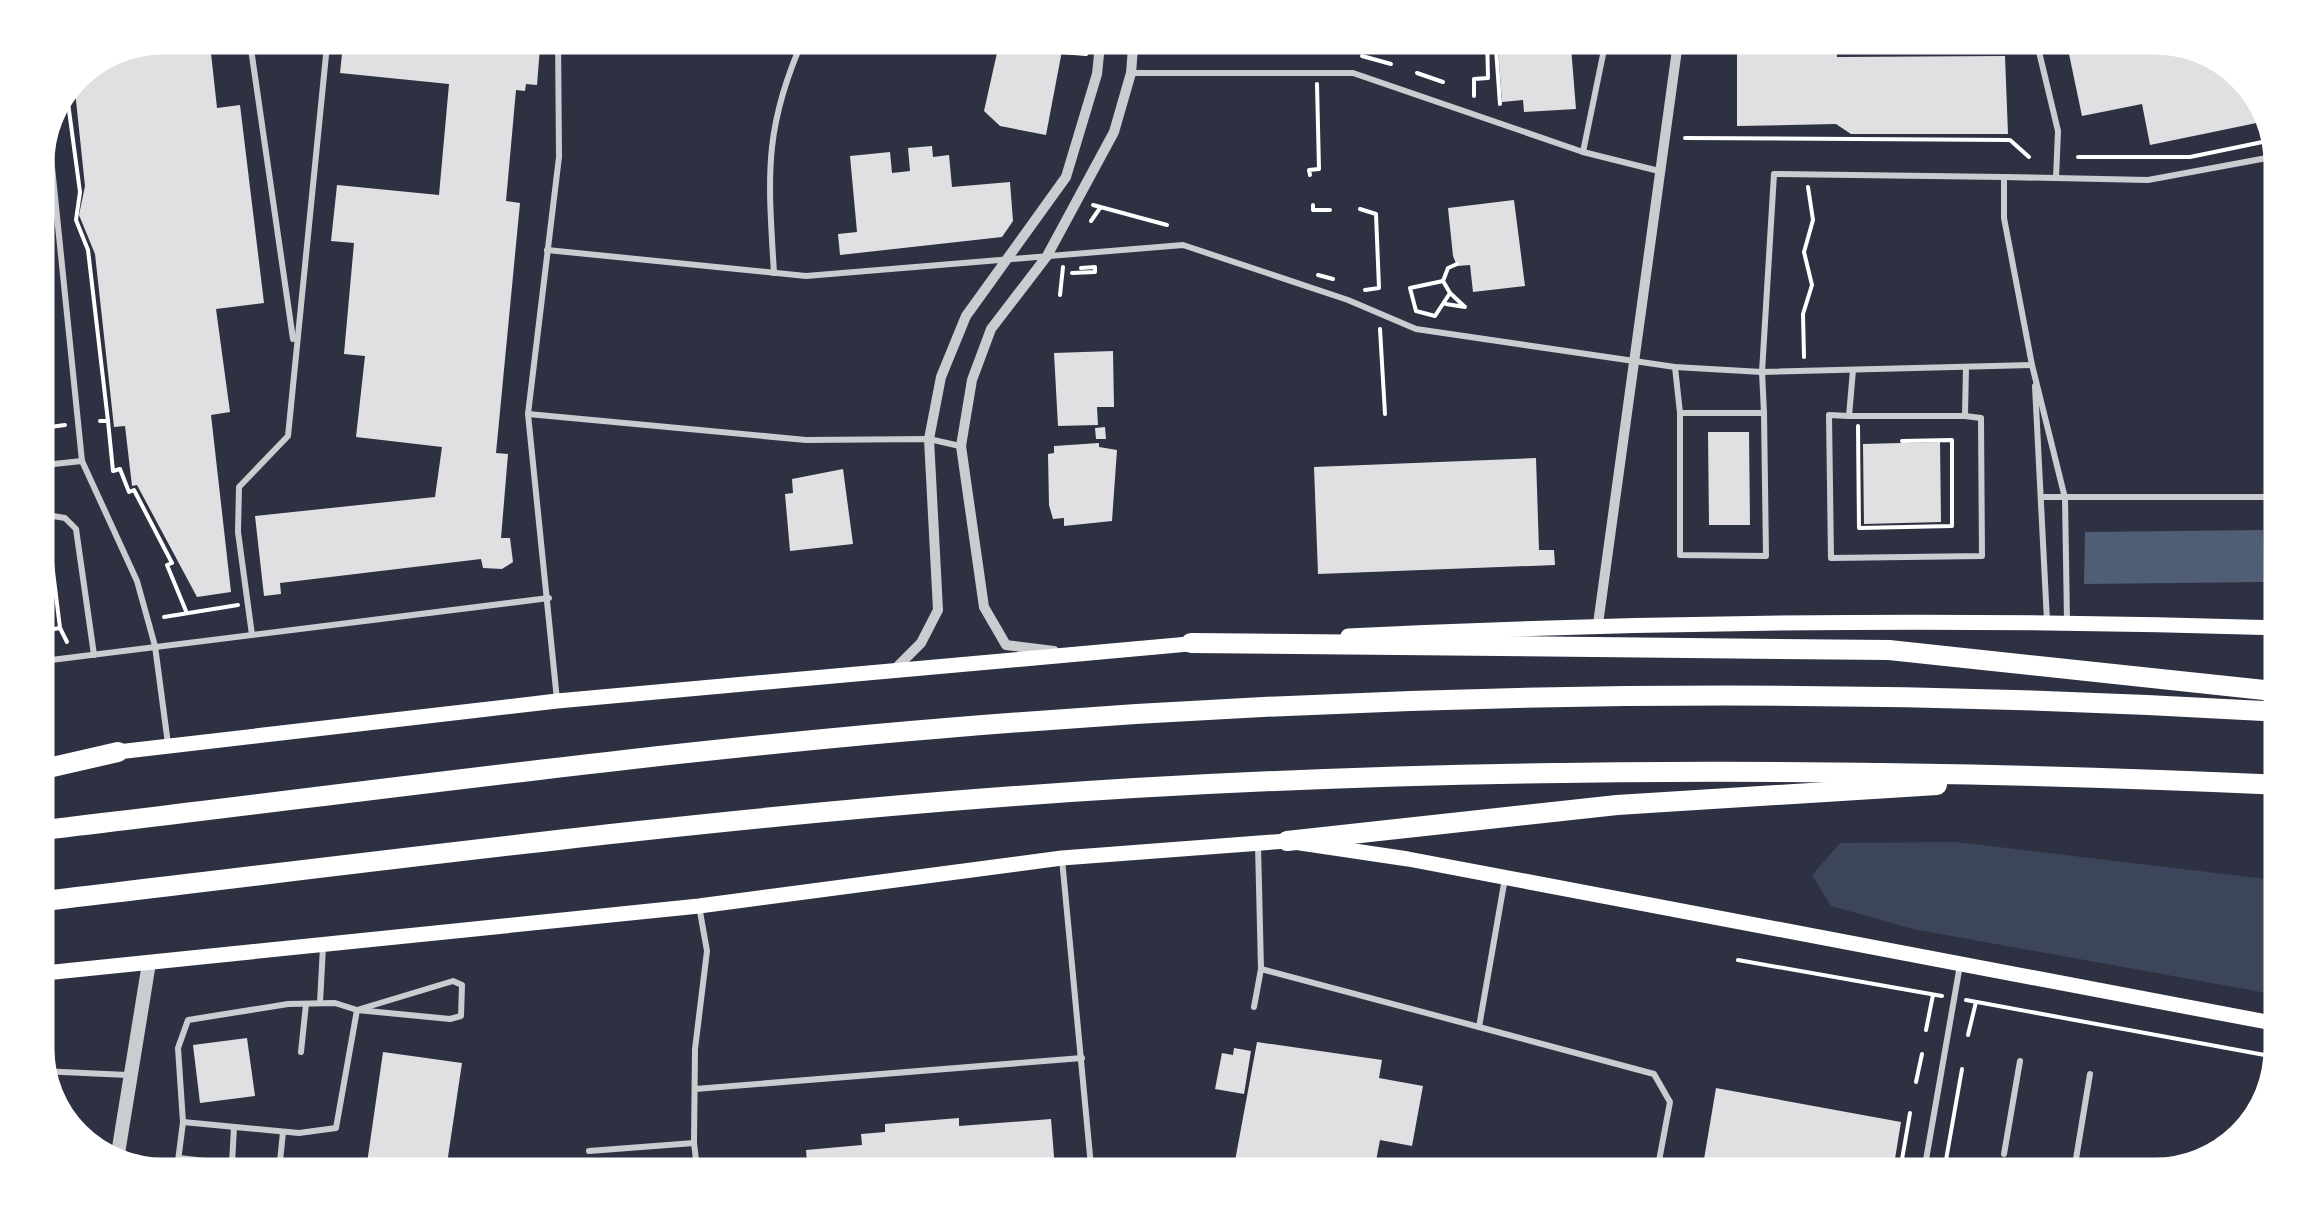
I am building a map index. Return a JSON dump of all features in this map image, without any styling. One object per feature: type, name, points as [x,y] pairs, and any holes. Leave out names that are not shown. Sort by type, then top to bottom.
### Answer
[{"type":"highway","points":[[1191,643],[1889,650],[2044,663],[2266,690]]},
{"type":"highway","points":[[53,830],[719,749],[962,727],[1271,708],[1688,696],[2060,701],[2266,711]]},
{"type":"highway","points":[[53,767],[118,752]]},
{"type":"highway","points":[[53,900],[745,821],[1127,789],[1560,772],[2080,776],[2266,783]]},
{"type":"highway","points":[[1287,840],[1617,805],[2080,776]]},
{"type":"main road","points":[[53,759],[557,701],[1191,643],[1598,624],[2066,621],[2266,627]]},
{"type":"main road","points":[[53,972],[700,906],[1062,858],[1287,840],[2266,1022]]},
{"type":"street","points":[[894,670],[920,643],[938,610],[929,438],[941,377],[966,316],[1010,260],[1066,177],[1099,52]]},
{"type":"street","points":[[1070,653],[1006,645],[984,607],[961,446],[972,380],[991,329],[1047,256],[1114,132],[1131,73],[1133,52]]},
{"type":"street","points":[[1598,624],[1677,52]]},
{"type":"street","points":[[118,1150],[149,963]]},
{"type":"lane","points":[[250,52],[294,350]]},
{"type":"lane","points":[[252,635],[238,532],[239,487],[288,436],[326,52]]},
{"type":"lane","points":[[557,701],[528,414],[559,157],[558,52]]},
{"type":"lane","points":[[774,273],[769,188],[771,131],[798,52]]},
{"type":"lane","points":[[1583,152],[1604,52]]},
{"type":"lane","points":[[2038,52],[2058,131],[2056,178]]},
{"type":"lane","points":[[1131,73],[1245,69],[1352,73],[1583,152],[1660,171]]},
{"type":"lane","points":[[1675,367],[1680,413],[1680,555],[1766,556],[1762,372],[1774,174],[2148,180],[2265,158]]},
{"type":"lane","points":[[2004,176],[2004,218],[2032,365],[2066,498],[2066,621]]},
{"type":"lane","points":[[53,177],[82,461],[137,582],[156,646],[168,745]]},
{"type":"lane","points":[[547,250],[806,276],[1183,244],[1348,300],[1416,329],[1632,361],[1762,372],[2032,365]]},
{"type":"lane","points":[[2032,365],[2044,498],[2047,621]]},
{"type":"lane","points":[[1965,416],[1966,366]]},
{"type":"lane","points":[[1849,416],[1853,370]]},
{"type":"lane","points":[[1680,413],[1764,413]]},
{"type":"lane","points":[[528,414],[806,440],[929,438],[961,446]]},
{"type":"lane","points":[[1828,416],[1849,416],[1981,418],[1982,556],[1831,558],[1828,416]]},
{"type":"lane","points":[[53,464],[82,461]]},
{"type":"lane","points":[[2044,498],[2265,498]]},
{"type":"lane","points":[[53,516],[65,518],[76,528],[94,654]]},
{"type":"lane","points":[[53,660],[548,598]]},
{"type":"lane","points":[[1254,1007],[1261,970],[1258,844]]},
{"type":"lane","points":[[1062,858],[1091,1160]]},
{"type":"lane","points":[[1479,1027],[1505,878]]},
{"type":"lane","points":[[696,1160],[695,1089],[707,950],[700,906]]},
{"type":"lane","points":[[320,1004],[323,945]]},
{"type":"lane","points":[[1926,1160],[1960,964]]},
{"type":"lane","points":[[1261,970],[1654,1074],[1670,1102],[1659,1160]]},
{"type":"lane","points":[[196,1160],[178,1158],[183,1122],[178,1048],[188,1020],[306,1004],[320,1004],[357,1010],[450,1019],[461,1016],[462,986],[453,981],[357,1010]]},
{"type":"lane","points":[[301,1052],[306,1004]]},
{"type":"lane","points":[[183,1122],[283,1132],[322,1133],[336,1128],[357,1010]]},
{"type":"lane","points":[[695,1089],[1082,1058]]},
{"type":"lane","points":[[2004,1154],[2020,1060]]},
{"type":"lane","points":[[55,1072],[130,1076]]},
{"type":"lane","points":[[2076,1160],[2090,1074]]},
{"type":"lane","points":[[232,1160],[234,1127]]},
{"type":"lane","points":[[282,1160],[283,1132]]},
{"type":"lane","points":[[589,1151],[694,1143]]},
{"type":"path","points":[[1062,52],[1082,56],[1089,52]]},
{"type":"path","points":[[1487,52],[1488,78]]},
{"type":"path","points":[[1496,52],[1500,104]]},
{"type":"path","points":[[1362,56],[1390,64]]},
{"type":"path","points":[[1417,73],[1442,82]]},
{"type":"path","points":[[1474,96],[1474,79],[1498,78]]},
{"type":"path","points":[[1310,175],[1309,170],[1319,170],[1317,82]]},
{"type":"path","points":[[68,108],[76,220],[88,250],[114,471],[120,470],[164,548],[186,611]]},
{"type":"path","points":[[1684,138],[2010,140],[2029,157]]},
{"type":"path","points":[[2078,157],[2204,155],[2263,142]]},
{"type":"path","points":[[1804,357],[1803,314],[1812,285],[1804,252],[1814,220],[1808,182]]},
{"type":"path","points":[[1093,204],[1168,225]]},
{"type":"path","points":[[1313,205],[1313,210],[1330,210]]},
{"type":"path","points":[[1092,221],[1101,206]]},
{"type":"path","points":[[1360,209],[1376,214],[1379,288],[1366,290]]},
{"type":"path","points":[[1444,302],[1465,307],[1450,293],[1444,280],[1448,268],[1457,264]]},
{"type":"path","points":[[1060,295],[1062,268],[1094,268],[1095,272],[1072,272]]},
{"type":"path","points":[[1308,272],[1333,279]]},
{"type":"path","points":[[1444,280],[1410,288],[1420,314],[1436,316],[1450,293]]},
{"type":"path","points":[[1380,328],[1385,414]]},
{"type":"path","points":[[100,421],[108,420]]},
{"type":"path","points":[[53,426],[71,424]]},
{"type":"path","points":[[1858,426],[1859,528],[1952,526],[1952,440],[1902,442]]},
{"type":"path","points":[[53,570],[60,628],[67,642]]},
{"type":"path","points":[[164,616],[240,605]]},
{"type":"path","points":[[53,629],[60,628]]},
{"type":"path","points":[[1738,960],[1935,994],[1926,1030]]},
{"type":"path","points":[[1968,1035],[1973,1002],[2265,1055]]},
{"type":"path","points":[[1916,1082],[1922,1054]]},
{"type":"path","points":[[1946,1160],[1962,1069]]},
{"type":"path","points":[[1902,1160],[1910,1112]]},
{"type":"shaded area","points":[[2263,530],[2264,582],[2084,584],[2085,532]]},
{"type":"shaded area","points":[[1956,842],[2266,879],[2266,993],[1913,929],[1831,906],[1812,875],[1840,843]]},
{"type":"building","points":[[211,52],[217,108],[240,105],[264,303],[216,309],[230,412],[211,415],[231,592],[197,597],[137,485],[132,486],[125,426],[114,427],[95,254],[79,215],[85,186],[75,95],[90,80],[121,61],[142,55]]},
{"type":"building","points":[[342,52],[540,52],[537,85],[526,84],[525,91],[516,90],[506,201],[520,203],[496,453],[508,454],[501,538],[510,538],[513,562],[502,569],[483,568],[481,559],[280,583],[281,594],[264,596],[255,516],[435,497],[442,447],[356,437],[365,356],[344,354],[354,243],[331,241],[337,185],[439,195],[449,84],[340,73]]},
{"type":"building","points":[[997,52],[1062,52],[1046,135],[1000,126],[984,111]]},
{"type":"building","points":[[1498,52],[1571,52],[1576,109],[1524,112],[1523,100],[1502,102]]},
{"type":"building","points":[[1737,52],[1837,52],[1837,57],[2005,56],[2008,134],[1851,134],[1836,124],[1737,126]]},
{"type":"building","points":[[2069,52],[2155,52],[2183,56],[2216,71],[2238,90],[2258,123],[2150,145],[2142,104],[2082,116]]},
{"type":"building","points":[[932,146],[933,157],[949,155],[952,187],[1010,182],[1013,221],[1002,237],[840,255],[838,234],[857,232],[850,156],[890,152],[892,173],[910,171],[908,148]]},
{"type":"building","points":[[1514,200],[1525,286],[1473,292],[1470,265],[1457,266],[1453,256],[1448,208]]},
{"type":"building","points":[[1113,351],[1114,407],[1097,407],[1098,425],[1058,426],[1054,353]]},
{"type":"building","points":[[1105,427],[1106,439],[1096,439],[1095,428]]},
{"type":"building","points":[[1708,432],[1749,432],[1750,525],[1709,525]]},
{"type":"building","points":[[1940,442],[1941,522],[1864,524],[1863,444]]},
{"type":"building","points":[[1099,443],[1099,447],[1117,450],[1112,521],[1064,526],[1064,518],[1053,519],[1049,505],[1048,454],[1054,453],[1054,446]]},
{"type":"building","points":[[1536,458],[1539,550],[1554,550],[1555,565],[1318,574],[1314,467]]},
{"type":"building","points":[[843,469],[853,544],[790,551],[785,494],[793,493],[792,479]]},
{"type":"building","points":[[247,1038],[255,1096],[200,1103],[193,1045]]},
{"type":"building","points":[[1257,1042],[1382,1060],[1379,1078],[1423,1086],[1412,1146],[1380,1140],[1376,1160],[1235,1160]]},
{"type":"building","points":[[1234,1048],[1251,1051],[1244,1094],[1215,1089],[1222,1053],[1233,1055]]},
{"type":"building","points":[[383,1052],[462,1063],[448,1160],[367,1160]]},
{"type":"building","points":[[1716,1088],[1901,1122],[1895,1160],[1704,1160]]},
{"type":"building","points":[[959,1118],[959,1126],[1051,1119],[1054,1160],[807,1160],[806,1150],[862,1145],[861,1134],[885,1132],[885,1124]]}]
